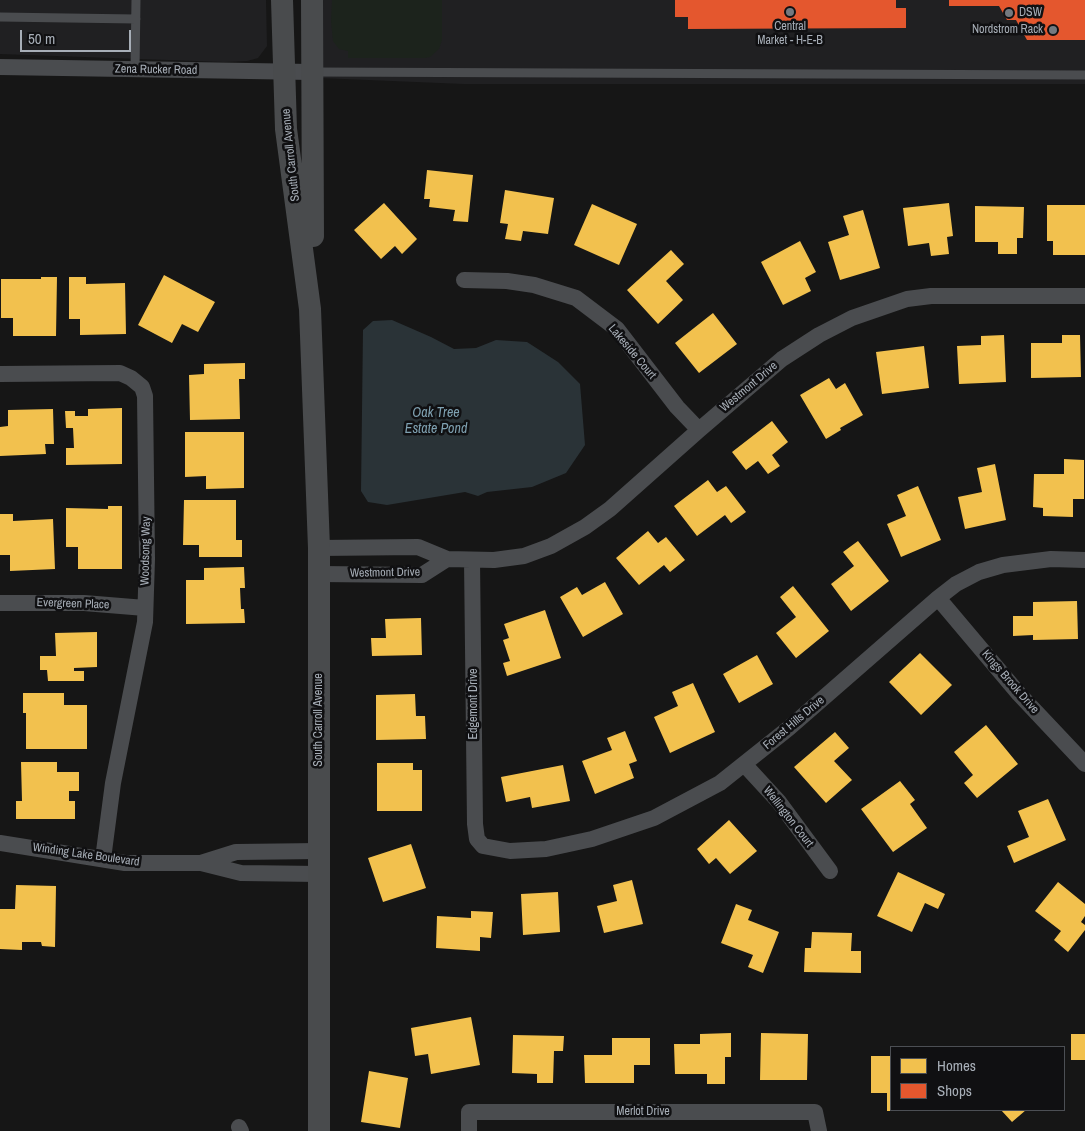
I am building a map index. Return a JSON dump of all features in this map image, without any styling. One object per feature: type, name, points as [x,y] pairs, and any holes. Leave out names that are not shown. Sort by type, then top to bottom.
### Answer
[{"type":"main road","name":"South Carroll Avenue","points":[[282,0],[286,129],[310,309],[319,548],[318,1131]]},
{"type":"main road","name":"South Carroll Avenue","points":[[310,309],[313,257],[312,0]]},
{"type":"street","name":"Zena Rucker Road","points":[[0,67],[311,72]]},
{"type":"street","name":"Lakeside Court","points":[[464,280],[506,281],[534,285],[576,298],[617,330],[677,407],[698,430]]},
{"type":"street","name":"Westmont Drive","points":[[319,548],[418,547],[447,559],[472,560],[494,560],[524,556],[551,546],[610,509],[698,430],[782,359],[820,335],[852,318],[907,300],[931,296],[1085,296]]},
{"type":"street","name":"Woodsong Way","points":[[0,374],[120,373],[132,378],[142,387],[146,396],[145,622],[113,783],[104,859]]},
{"type":"street","name":"Westmont Drive","points":[[319,574],[422,574],[447,559]]},
{"type":"street","name":"Forest Hills Drive","points":[[483,846],[510,851],[546,849],[592,840],[654,818],[720,783],[789,728],[956,584],[979,572],[1003,565],[1051,559],[1085,560]]},
{"type":"street","name":"Edgemont Drive","points":[[472,560],[475,824],[478,840],[483,846]]},
{"type":"street","name":"Kings Brook Drive","points":[[938,598],[1019,694],[1085,764]]},
{"type":"street","name":"Evergreen Place","points":[[0,603],[84,603],[145,608]]},
{"type":"street","name":"Wellington Court","points":[[744,764],[779,802],[830,871]]},
{"type":"street","name":"Winding Lake Boulevard","points":[[0,843],[125,862],[201,863],[241,873],[319,874]]},
{"type":"street","name":"Winding Lake Boulevard","points":[[201,863],[236,852],[319,851]]},
{"type":"street","name":"Merlot Drive","points":[[469,1131],[469,1112],[816,1112],[819,1131]]},
{"type":"lane","points":[[136,0],[136,70]]},
{"type":"lane","points":[[0,17],[136,19]]},
{"type":"lane","points":[[311,72],[1085,75]]},
{"type":"shaded area","points":[[0,0],[266,0],[267,46],[258,58],[247,61],[224,62],[0,54]]},
{"type":"shaded area","points":[[322,0],[1085,0],[1085,84],[464,84],[320,78]]},
{"type":"shaded area","points":[[332,0],[442,0],[442,40],[439,49],[430,57],[425,58],[348,58],[348,51],[339,49],[333,41],[331,21]]},
{"type":"water","name":"Oak Tree Estate Pond","points":[[392,320],[454,349],[476,348],[496,340],[527,342],[558,362],[580,384],[585,445],[566,473],[532,487],[487,492],[478,496],[465,492],[387,505],[368,502],[361,491],[363,330],[373,321]]},
{"type":"building: Homes","points":[[427,170],[473,175],[468,222],[453,221],[455,210],[429,207],[430,199],[424,199]]},
{"type":"building: Homes","points":[[505,190],[554,198],[548,234],[523,231],[521,241],[505,239],[508,224],[500,223]]},
{"type":"building: Homes","points":[[384,203],[417,239],[402,254],[395,246],[381,259],[354,230]]},
{"type":"building: Homes","points":[[949,203],[953,236],[947,237],[949,254],[931,256],[929,243],[908,246],[903,208]]},
{"type":"building: Homes","points":[[592,204],[637,224],[619,265],[574,245]]},
{"type":"building: Homes","points":[[1047,205],[1085,205],[1085,255],[1053,255],[1053,241],[1047,241]]},
{"type":"building: Homes","points":[[975,206],[1024,207],[1023,238],[1017,238],[1017,254],[998,254],[998,242],[975,242]]},
{"type":"building: Homes","points":[[863,210],[880,268],[840,280],[828,242],[849,235],[843,216]]},
{"type":"building: Homes","points":[[800,241],[816,272],[805,278],[811,291],[783,305],[761,262]]},
{"type":"building: Homes","points":[[671,250],[684,264],[666,281],[683,300],[658,324],[627,290]]},
{"type":"building: Homes","points":[[164,275],[215,302],[198,332],[182,324],[172,343],[138,325]]},
{"type":"building: Homes","points":[[41,277],[57,277],[56,336],[13,336],[13,318],[1,318],[1,279],[41,279]]},
{"type":"building: Homes","points":[[69,277],[86,277],[86,284],[125,283],[126,334],[80,335],[80,319],[69,319]]},
{"type":"building: Homes","points":[[713,313],[737,344],[699,373],[675,343]]},
{"type":"building: Homes","points":[[1004,335],[1006,382],[959,384],[957,346],[981,345],[981,336]]},
{"type":"building: Homes","points":[[1062,335],[1080,335],[1081,377],[1031,378],[1031,343],[1062,343]]},
{"type":"building: Homes","points":[[924,346],[929,388],[882,394],[876,352]]},
{"type":"building: Homes","points":[[245,363],[245,379],[239,379],[240,419],[190,420],[189,375],[204,374],[204,364]]},
{"type":"building: Homes","points":[[829,378],[836,389],[845,383],[863,415],[840,428],[841,430],[826,439],[800,395]]},
{"type":"building: Homes","points":[[122,408],[122,464],[66,465],[66,448],[74,448],[73,428],[66,428],[65,411],[75,411],[75,416],[88,416],[88,409]]},
{"type":"building: Homes","points":[[53,409],[54,444],[45,444],[46,454],[0,456],[0,427],[8,426],[8,410]]},
{"type":"building: Homes","points":[[772,421],[788,442],[772,455],[780,466],[768,474],[758,461],[746,470],[732,452]]},
{"type":"building: Homes","points":[[185,432],[244,432],[244,488],[206,489],[206,476],[185,477]]},
{"type":"building: Homes","points":[[1064,459],[1084,460],[1084,499],[1073,499],[1073,517],[1043,516],[1043,508],[1033,507],[1034,474],[1064,474]]},
{"type":"building: Homes","points":[[995,464],[1006,520],[965,529],[958,497],[982,492],[977,468]]},
{"type":"building: Homes","points":[[708,480],[717,492],[726,486],[746,512],[731,523],[725,515],[697,536],[674,506]]},
{"type":"building: Homes","points":[[918,486],[941,540],[901,557],[887,524],[906,516],[897,495]]},
{"type":"building: Homes","points":[[184,500],[236,500],[236,540],[242,540],[242,557],[199,557],[199,545],[183,545]]},
{"type":"building: Homes","points":[[108,506],[122,506],[122,569],[78,569],[78,547],[66,547],[66,508],[108,509]]},
{"type":"building: Homes","points":[[0,514],[13,514],[13,521],[53,519],[55,569],[10,571],[10,555],[0,555]]},
{"type":"building: Homes","points":[[648,531],[658,543],[666,537],[685,560],[670,572],[664,565],[639,585],[616,558]]},
{"type":"building: Homes","points":[[858,541],[889,581],[851,611],[831,584],[854,566],[843,552]]},
{"type":"building: Homes","points":[[244,567],[245,588],[240,588],[241,609],[244,609],[245,623],[186,624],[186,580],[204,580],[204,568]]},
{"type":"building: Homes","points":[[605,582],[623,614],[583,637],[560,597],[577,587],[582,595]]},
{"type":"building: Homes","points":[[793,586],[829,631],[796,658],[776,633],[796,617],[780,597]]},
{"type":"building: Homes","points":[[1077,601],[1078,639],[1033,640],[1033,635],[1013,636],[1013,616],[1033,616],[1033,602]]},
{"type":"building: Homes","points":[[545,610],[561,658],[507,676],[503,663],[510,661],[503,640],[509,638],[504,624]]},
{"type":"building: Homes","points":[[421,618],[422,655],[372,656],[371,638],[386,638],[385,619]]},
{"type":"building: Homes","points":[[97,632],[97,667],[74,668],[74,671],[84,671],[84,681],[48,681],[47,670],[40,670],[40,656],[56,656],[55,633]]},
{"type":"building: Homes","points":[[920,653],[952,685],[921,715],[889,682]]},
{"type":"building: Homes","points":[[757,655],[773,684],[739,703],[723,674]]},
{"type":"building: Homes","points":[[693,683],[715,732],[670,753],[654,717],[678,706],[672,692]]},
{"type":"building: Homes","points":[[23,693],[64,693],[64,705],[87,705],[87,749],[26,749],[26,713],[23,713]]},
{"type":"building: Homes","points":[[415,694],[416,716],[425,716],[426,739],[376,740],[376,695]]},
{"type":"building: Homes","points":[[986,725],[1018,764],[977,798],[964,783],[973,775],[954,752]]},
{"type":"building: Homes","points":[[625,731],[637,761],[629,764],[634,778],[595,794],[582,761],[612,750],[607,738]]},
{"type":"building: Homes","points":[[835,732],[849,748],[834,761],[852,780],[826,803],[794,767]]},
{"type":"building: Homes","points":[[21,762],[57,762],[57,772],[79,772],[79,791],[69,791],[69,801],[75,801],[75,819],[16,819],[16,801],[22,801]]},
{"type":"building: Homes","points":[[377,763],[413,763],[413,770],[422,770],[422,811],[377,811]]},
{"type":"building: Homes","points":[[563,765],[570,801],[532,808],[530,797],[506,802],[501,777]]},
{"type":"building: Homes","points":[[900,781],[915,800],[910,804],[927,828],[893,852],[861,809]]},
{"type":"building: Homes","points":[[1048,799],[1066,840],[1014,863],[1007,846],[1029,837],[1018,811]]},
{"type":"building: Homes","points":[[729,820],[757,851],[730,874],[716,858],[709,864],[697,849]]},
{"type":"building: Homes","points":[[411,844],[426,888],[383,902],[368,858]]},
{"type":"building: Homes","points":[[898,872],[945,894],[938,909],[925,903],[912,932],[877,916]]},
{"type":"building: Homes","points":[[632,880],[643,924],[604,933],[597,906],[617,901],[613,885]]},
{"type":"building: Homes","points":[[1058,882],[1085,904],[1085,916],[1081,922],[1085,925],[1085,930],[1068,952],[1054,940],[1061,931],[1035,911]]},
{"type":"building: Homes","points":[[16,885],[56,886],[55,947],[42,946],[41,942],[22,942],[22,950],[0,949],[0,909],[15,909]]},
{"type":"building: Homes","points":[[558,892],[560,932],[523,935],[521,894]]},
{"type":"building: Homes","points":[[736,904],[752,910],[748,920],[779,932],[763,973],[748,967],[753,955],[721,943]]},
{"type":"building: Homes","points":[[471,911],[493,912],[491,938],[480,937],[480,951],[436,948],[437,916],[471,918]]},
{"type":"building: Homes","points":[[812,932],[852,933],[851,951],[861,951],[861,973],[804,972],[805,948],[811,948]]},
{"type":"building: Homes","points":[[471,1017],[480,1065],[431,1074],[428,1054],[415,1056],[411,1028]]},
{"type":"building: Homes","points":[[731,1033],[731,1057],[725,1057],[725,1084],[707,1084],[707,1074],[675,1074],[674,1044],[700,1044],[700,1034]]},
{"type":"building: Homes","points":[[761,1033],[808,1034],[807,1080],[760,1080]]},
{"type":"building: Homes","points":[[1071,1034],[1085,1034],[1085,1060],[1071,1060]]},
{"type":"building: Homes","points":[[513,1035],[564,1036],[563,1051],[554,1051],[553,1083],[537,1083],[537,1074],[512,1073]]},
{"type":"building: Homes","points":[[612,1038],[650,1038],[650,1065],[634,1065],[634,1083],[585,1083],[584,1055],[612,1055]]},
{"type":"building: Homes","points":[[871,1056],[890,1056],[890,1111],[887,1111],[887,1093],[871,1093]]},
{"type":"building: Homes","points":[[369,1071],[408,1078],[400,1128],[361,1122]]},
{"type":"building: Homes","points":[[1002,1111],[1025,1111],[1012,1122]]},
{"type":"building: Shops","name":"Central Market - H-E-B","points":[[675,0],[896,0],[896,8],[906,8],[906,28],[688,29],[688,17],[675,17]]},
{"type":"building: Shops","name":"Nordstrom Rack","points":[[949,0],[1085,0],[1085,40],[1027,40],[1016,20],[1007,20],[999,6],[949,6]]},
{"type":"place","name":"Central Market - H-E-B","points":[[790,12]]},
{"type":"place","name":"DSW","points":[[1009,13]]},
{"type":"place","name":"Nordstrom Rack","points":[[1053,30]]}]
